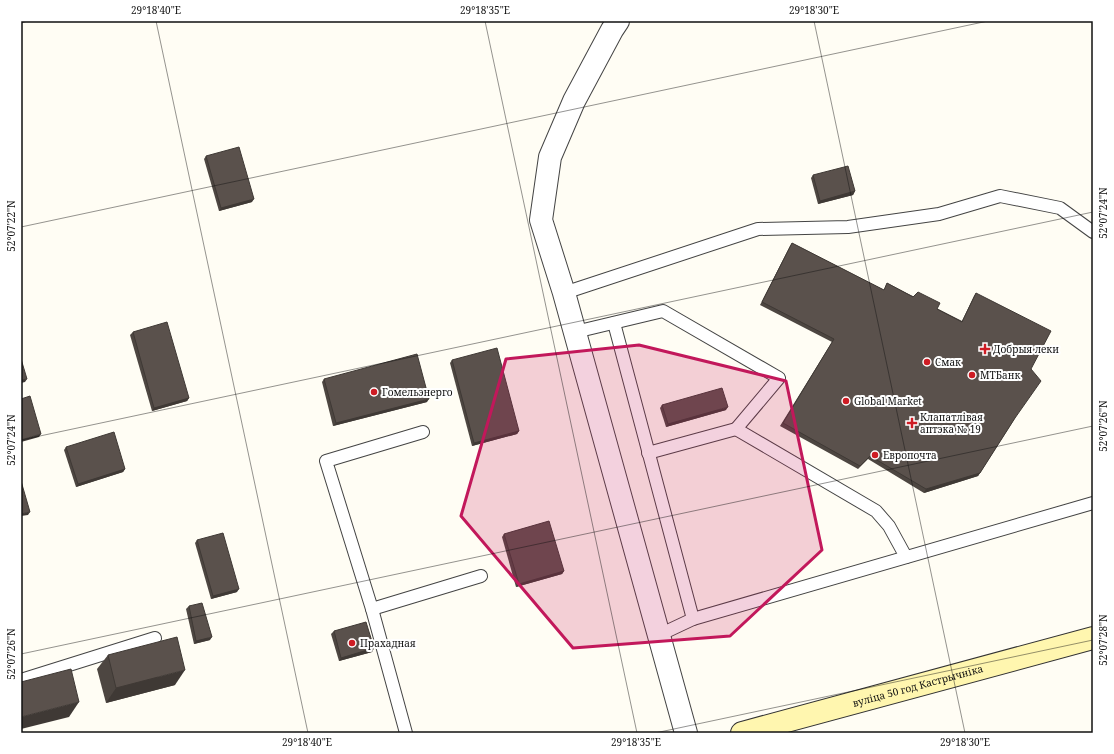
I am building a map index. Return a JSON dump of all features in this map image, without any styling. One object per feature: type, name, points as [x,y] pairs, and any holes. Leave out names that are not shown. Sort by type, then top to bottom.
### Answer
[{"type":"main road","name":"вуліца 50 год Кастрычніка","points":[[742,733],[1093,638]]},
{"type":"street","points":[[611,24],[574,101],[550,157],[541,220],[564,293],[686,733]]},
{"type":"lane","points":[[564,293],[758,229],[856,226],[939,214],[1000,196],[1060,208],[1093,232]]},
{"type":"lane","points":[[575,332],[663,312],[779,378],[736,429],[648,453]]},
{"type":"lane","points":[[614,322],[693,619]]},
{"type":"lane","points":[[736,429],[876,511],[888,526],[906,557]]},
{"type":"lane","points":[[406,733],[372,609],[326,461],[423,432]]},
{"type":"lane","points":[[659,635],[693,619],[1093,503]]},
{"type":"lane","points":[[372,609],[481,576]]},
{"type":"lane","points":[[21,680],[155,638]]},
{"type":"highlighted area","points":[[639,345],[786,381],[822,550],[730,636],[573,648],[461,516],[506,359]]},
{"type":"building","points":[[239,147],[254,199],[221,208],[206,156]]},
{"type":"building","points":[[848,166],[855,191],[820,201],[813,175]]},
{"type":"building","points":[[792,243],[884,290],[887,283],[913,297],[918,292],[940,303],[937,309],[962,322],[976,293],[1051,331],[1031,369],[1041,381],[1015,418],[980,473],[926,489],[870,456],[860,466],[783,423],[834,339],[762,302]]},
{"type":"building","points":[[167,322],[189,398],[154,408],[133,332]]},
{"type":"building","points":[[497,348],[519,431],[474,443],[452,360]]},
{"type":"building","name":"Гомельэнерго","points":[[417,354],[429,399],[336,423],[324,379]]},
{"type":"building","points":[[21,359],[27,379],[21,380]]},
{"type":"building","points":[[722,388],[728,407],[668,424],[662,405]]},
{"type":"building","points":[[30,396],[41,434],[21,440],[21,399]]},
{"type":"building","points":[[114,432],[125,469],[78,484],[66,447]]},
{"type":"building","points":[[21,481],[30,512],[21,514]]},
{"type":"building","points":[[549,521],[564,571],[519,584],[504,534]]},
{"type":"building","points":[[223,533],[239,589],[213,596],[197,540]]},
{"type":"building","points":[[202,603],[212,637],[196,641],[189,606]]},
{"type":"building","name":"Прахадная","points":[[366,622],[374,648],[341,658],[334,631]]},
{"type":"building","points":[[177,637],[185,670],[116,688],[108,655]]},
{"type":"building","points":[[71,669],[79,702],[21,717],[21,682]]},
{"type":"place","name":"Добрыя леки","points":[[985,349]]},
{"type":"place","name":"Смак","points":[[927,362]]},
{"type":"place","name":"МТБанк","points":[[972,375]]},
{"type":"place","name":"Гомельэнерго","points":[[374,392]]},
{"type":"place","name":"Globаl Market","points":[[846,401]]},
{"type":"place","name":"Клапатлівая аптэка № 19","points":[[912,423]]},
{"type":"place","name":"Европочта","points":[[875,455]]},
{"type":"place","name":"Прахадная","points":[[352,643]]}]
